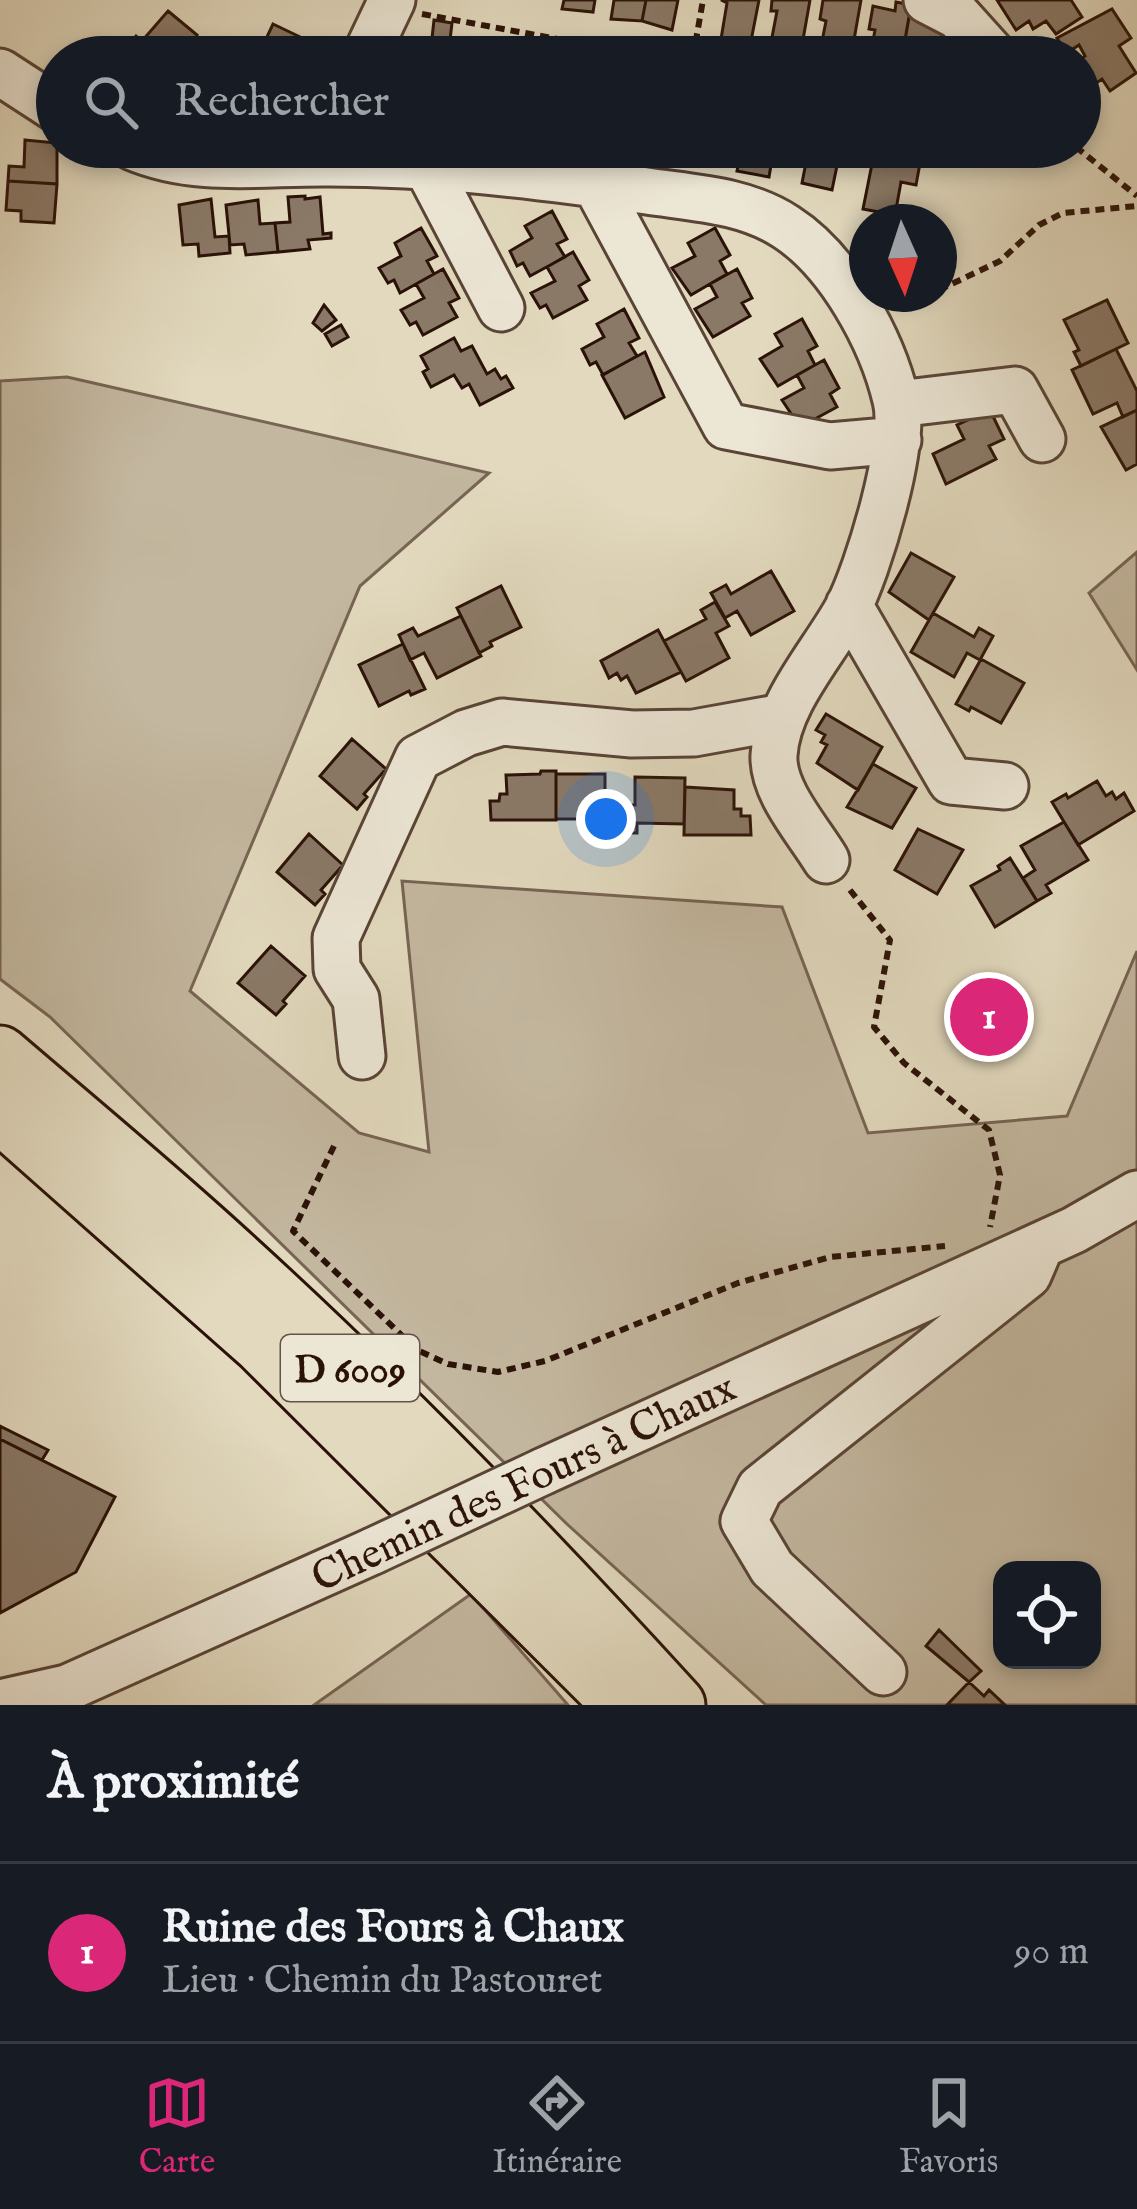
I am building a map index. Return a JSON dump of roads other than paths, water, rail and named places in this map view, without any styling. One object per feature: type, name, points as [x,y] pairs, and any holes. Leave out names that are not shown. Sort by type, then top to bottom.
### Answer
[{"type":"main road","name":"D 6009","points":[[0,1054],[234,1258],[393,1409],[566,1584],[676,1705]]},
{"type":"main road","name":"D 6009","points":[[0,1113],[262,1346],[622,1705]]},
{"type":"street","points":[[927,0],[958,16],[976,36]]},
{"type":"street","points":[[375,36],[390,4]]},
{"type":"street","points":[[0,72],[36,95]]},
{"type":"street","points":[[427,168],[501,308]]},
{"type":"street","points":[[445,168],[739,205],[788,228],[836,274],[874,338],[898,422],[877,524],[849,605],[783,717],[774,757],[779,784],[826,860]]},
{"type":"street","points":[[595,184],[726,427],[830,446],[1015,390],[1042,440]]},
{"type":"street","points":[[849,605],[951,781],[1005,786]]},
{"type":"street","points":[[362,1056],[356,999],[337,969],[336,938],[418,758],[466,733],[502,722],[652,734],[694,733],[783,717]]},
{"type":"street","name":"Chemin des Fours à Chaux","points":[[0,1703],[67,1688],[373,1551],[984,1260],[1040,1245],[1137,1194]]},
{"type":"street","points":[[883,1672],[772,1568],[744,1522],[760,1488],[1028,1275],[1040,1245]]},
{"type":"place","name":"Ruine des Fours à Chaux","points":[[989,1017]]}]
